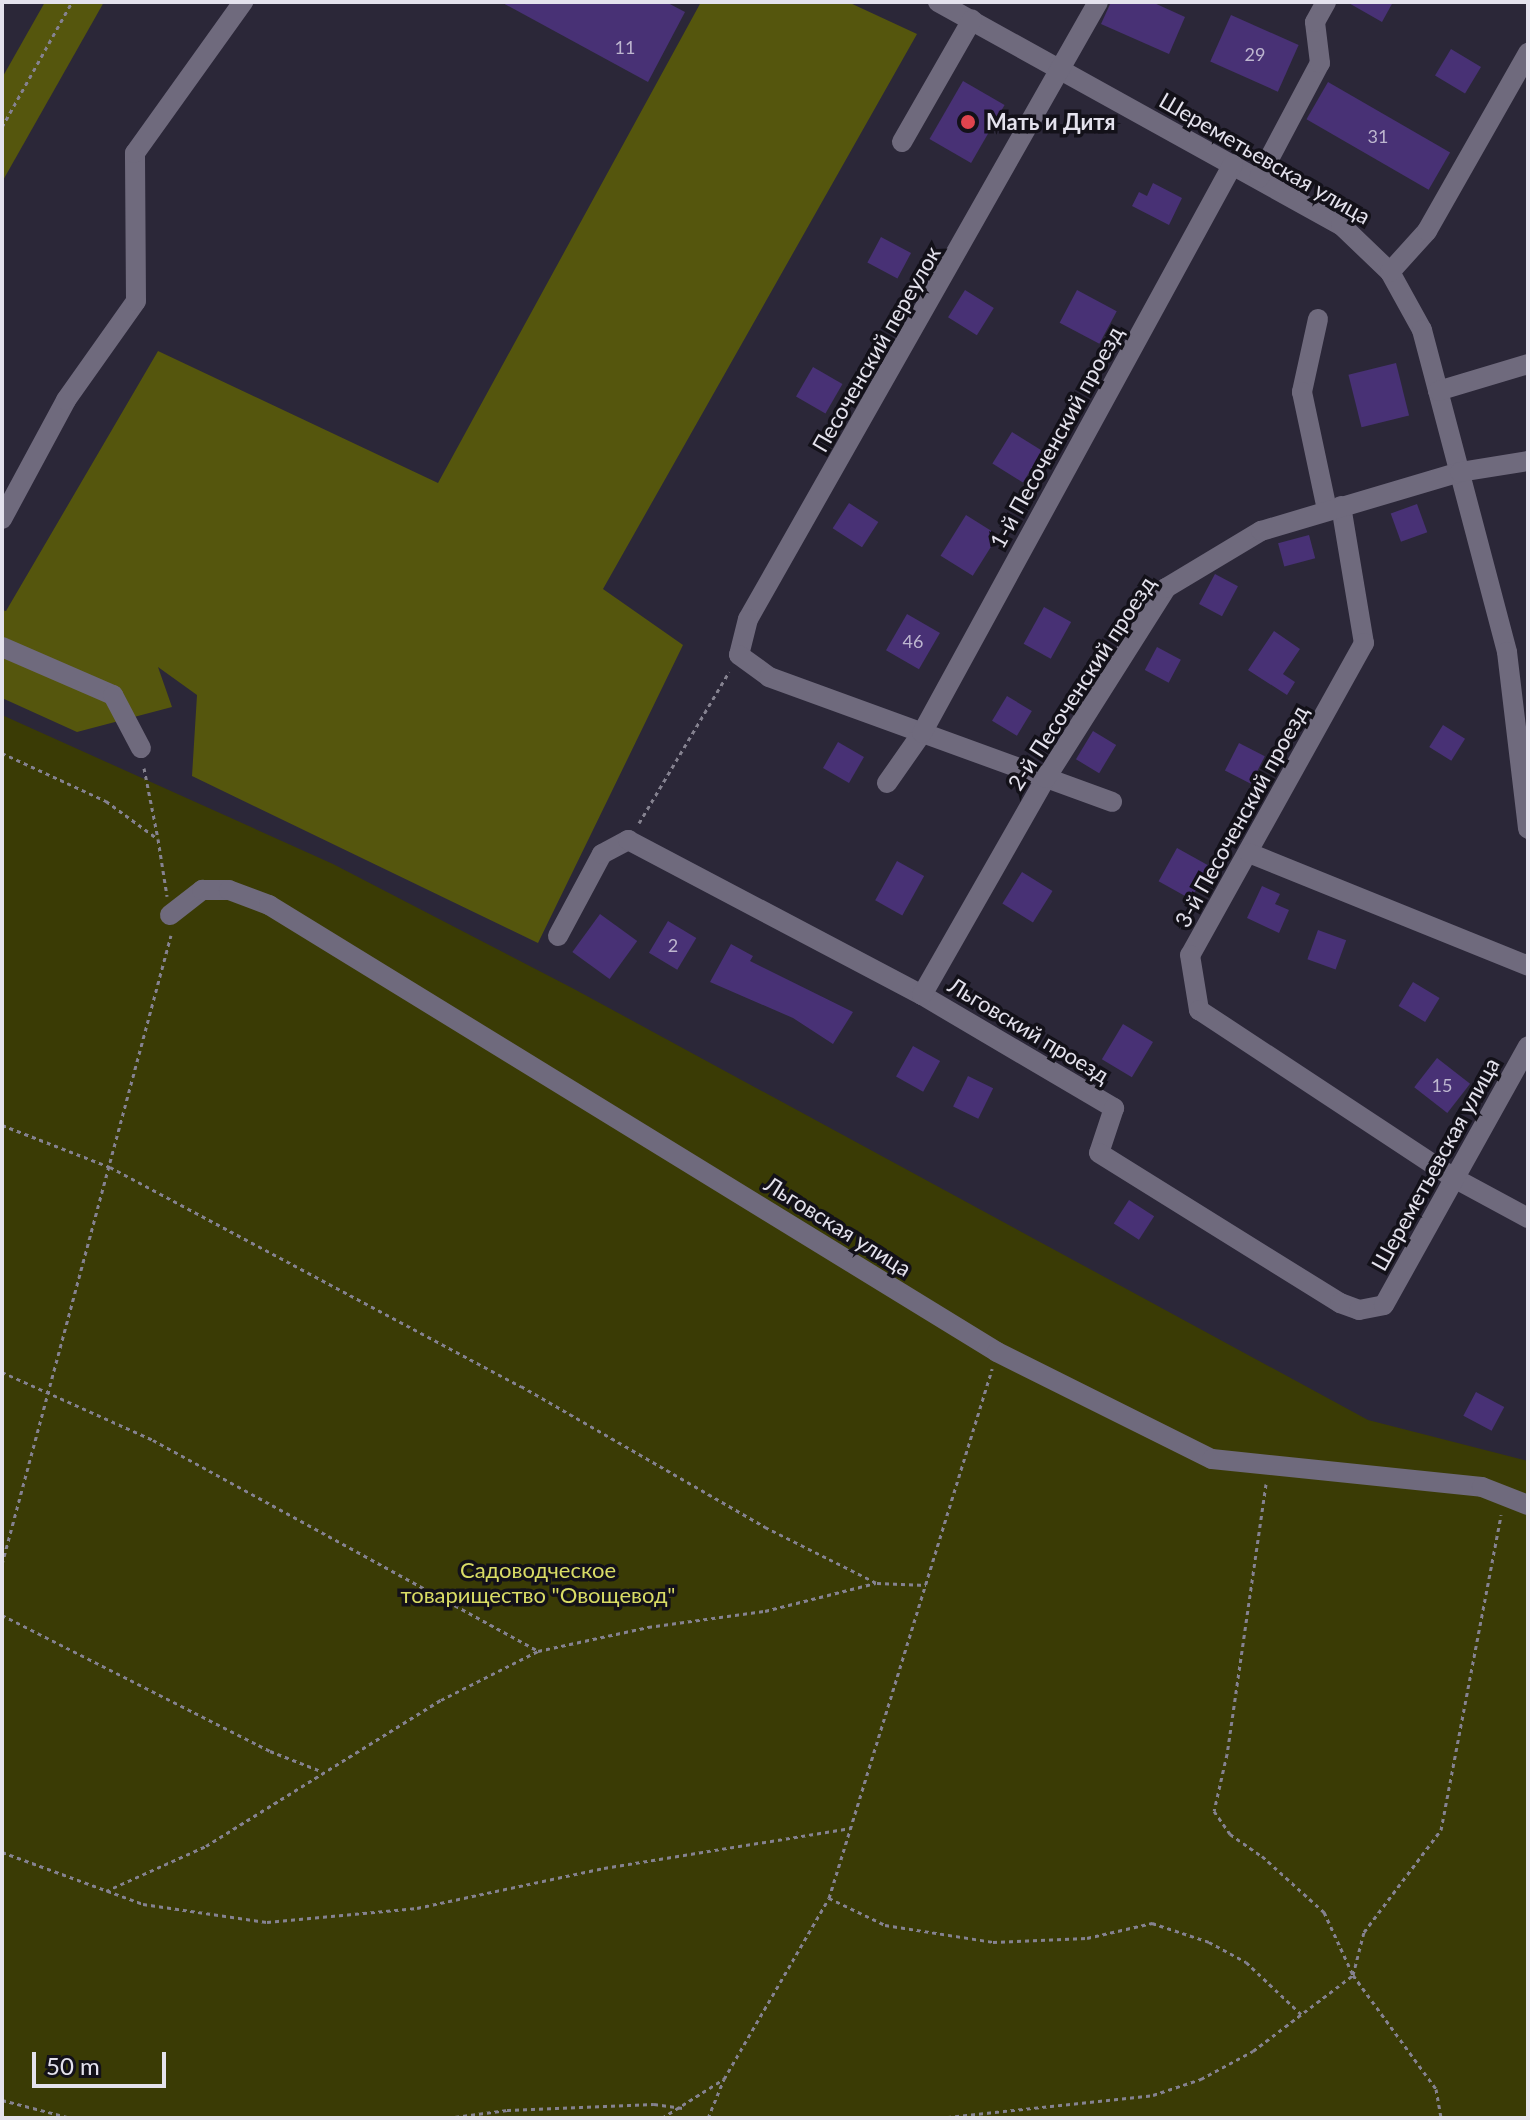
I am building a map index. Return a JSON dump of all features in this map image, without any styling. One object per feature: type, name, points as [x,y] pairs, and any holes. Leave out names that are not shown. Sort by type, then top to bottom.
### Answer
[{"type":"street","points":[[2,519],[66,400],[136,301],[135,153],[243,2]]},
{"type":"street","name":"Шереметьевская улица","points":[[938,2],[1341,225],[1390,272],[1422,330],[1507,652],[1528,829]]},
{"type":"street","name":"Песоченский переулок","points":[[739,655],[748,619],[1063,70],[1098,2]]},
{"type":"street","points":[[1259,178],[1320,63],[1315,22],[1326,2]]},
{"type":"street","points":[[902,142],[972,20]]},
{"type":"street","points":[[1390,272],[1427,231],[1528,53]]},
{"type":"street","name":"1-й Песоченский проезд","points":[[887,783],[922,733],[1233,164]]},
{"type":"street","name":"3-й Песоченский проезд","points":[[1318,319],[1302,392],[1334,508],[1364,643],[1190,955],[1199,1010],[1454,1178],[1528,1218]]},
{"type":"street","points":[[1438,391],[1528,364]]},
{"type":"street","name":"2-й Песоченский проезд","points":[[922,995],[1046,778],[1166,588],[1261,531],[1460,472],[1528,461]]},
{"type":"street","points":[[2,647],[113,695],[141,748]]},
{"type":"street","points":[[739,655],[769,677],[1112,802]]},
{"type":"street","points":[[1523,768],[1528,745]]},
{"type":"street","points":[[558,936],[602,854],[628,840]]},
{"type":"street","name":"Льговский проезд","points":[[628,840],[922,995],[1114,1108],[1099,1153],[1340,1303],[1359,1310],[1384,1305]]},
{"type":"street","points":[[1249,853],[1528,966]]},
{"type":"street","name":"Льговская улица","points":[[170,915],[202,890],[229,890],[269,905],[997,1352],[1212,1459],[1482,1487],[1528,1505]]},
{"type":"street","name":"Шереметьевская улица","points":[[1384,1305],[1528,1046]]},
{"type":"path","points":[[2,127],[72,2]]},
{"type":"path","points":[[628,840],[739,655]]},
{"type":"path","points":[[2,1564],[51,1392],[172,930],[141,748]]},
{"type":"path","points":[[2,753],[106,801],[158,839]]},
{"type":"path","points":[[2,1125],[110,1167],[521,1386],[765,1527],[877,1583]]},
{"type":"path","points":[[708,2118],[724,2079],[829,1898],[997,1352]]},
{"type":"path","points":[[2,1372],[153,1440],[538,1651]]},
{"type":"path","points":[[1267,1464],[1250,1614],[1214,1811],[1230,1834],[1262,1856],[1324,1912],[1353,1975],[1436,2089],[1441,2118]]},
{"type":"path","points":[[939,2118],[1153,2095],[1201,2079],[1253,2051],[1353,1975],[1364,1932],[1441,1830],[1503,1495]]},
{"type":"path","points":[[106,1891],[206,1846],[321,1771],[538,1651],[648,1627],[765,1611],[877,1583],[926,1585]]},
{"type":"path","points":[[2,1615],[270,1751],[321,1771]]},
{"type":"path","points":[[2,1852],[143,1904],[267,1922],[417,1908],[604,1868],[851,1828]]},
{"type":"path","points":[[829,1898],[885,1925],[993,1942],[1087,1938],[1152,1923],[1209,1942],[1246,1962],[1301,2014]]},
{"type":"path","points":[[662,2118],[684,2108],[724,2079]]},
{"type":"path","points":[[2,2100],[71,2118]]},
{"type":"path","points":[[447,2118],[507,2110],[654,2104],[684,2108]]},
{"type":"green space","name":"Садоводческое товарищество \"Овощевод\"","points":[[2,715],[333,864],[574,989],[1368,1420],[1528,1461],[1528,2118],[2,2118]]},
{"type":"shaded area","points":[[45,2],[104,2],[2,182],[2,78]]},
{"type":"shaded area","points":[[701,2],[848,2],[917,34],[603,589],[683,645],[538,943],[192,776],[197,695],[158,667],[172,707],[77,732],[2,698],[2,610],[6,611],[158,351],[438,483]]},
{"type":"building","points":[[501,2],[666,2],[685,12],[648,82]]},
{"type":"building","points":[[1111,2],[1152,2],[1185,17],[1169,54],[1101,24]]},
{"type":"building","points":[[1347,2],[1393,2],[1382,22]]},
{"type":"building","points":[[1231,15],[1299,45],[1278,92],[1210,62]]},
{"type":"building","points":[[1451,49],[1481,67],[1465,94],[1435,76]]},
{"type":"building","name":"Мать и Дитя","points":[[963,81],[1005,105],[971,163],[930,139]]},
{"type":"building","points":[[1328,82],[1450,152],[1429,190],[1306,119]]},
{"type":"building","points":[[1153,183],[1182,198],[1169,225],[1132,206],[1139,192],[1147,196]]},
{"type":"building","points":[[881,237],[911,253],[897,279],[867,263]]},
{"type":"building","points":[[965,290],[994,308],[977,335],[948,317]]},
{"type":"building","points":[[1077,290],[1117,311],[1099,344],[1060,323]]},
{"type":"building","points":[[1396,363],[1409,415],[1362,427],[1348,375]]},
{"type":"building","points":[[813,367],[842,384],[825,413],[796,396]]},
{"type":"building","points":[[1012,432],[1043,451],[1023,482],[992,463]]},
{"type":"building","points":[[849,503],[878,522],[862,547],[833,528]]},
{"type":"building","points":[[1417,504],[1427,532],[1401,542],[1391,514]]},
{"type":"building","points":[[966,515],[998,535],[973,576],[941,556]]},
{"type":"building","points":[[1309,535],[1315,558],[1284,566],[1278,543]]},
{"type":"building","points":[[1215,574],[1238,586],[1222,616],[1199,604]]},
{"type":"building","points":[[1044,607],[1071,622],[1051,659],[1024,644]]},
{"type":"building","points":[[907,614],[940,633],[919,669],[886,650]]},
{"type":"building","points":[[1274,631],[1300,649],[1283,674],[1295,682],[1287,695],[1248,670]]},
{"type":"building","points":[[1157,647],[1181,660],[1169,683],[1145,670]]},
{"type":"building","points":[[1007,696],[1032,711],[1017,736],[992,721]]},
{"type":"building","points":[[1443,725],[1465,739],[1451,761],[1429,747]]},
{"type":"building","points":[[1093,731],[1116,745],[1099,773],[1076,759]]},
{"type":"building","points":[[838,742],[864,757],[849,783],[823,768]]},
{"type":"building","points":[[1239,743],[1265,756],[1251,784],[1225,771]]},
{"type":"building","points":[[1177,848],[1209,866],[1191,899],[1159,881]]},
{"type":"building","points":[[897,861],[924,876],[902,915],[875,900]]},
{"type":"building","points":[[1022,872],[1053,891],[1033,922],[1002,903]]},
{"type":"building","points":[[1262,886],[1280,894],[1275,904],[1289,910],[1279,933],[1247,918]]},
{"type":"building","points":[[600,914],[637,941],[610,979],[572,952]]},
{"type":"building","points":[[668,921],[696,938],[677,970],[649,953]]},
{"type":"building","points":[[1318,930],[1346,940],[1336,969],[1307,959]]},
{"type":"building","points":[[731,944],[753,956],[750,961],[853,1012],[833,1044],[793,1018],[710,982]]},
{"type":"building","points":[[1413,982],[1440,998],[1425,1022],[1399,1006]]},
{"type":"building","points":[[1123,1024],[1153,1042],[1132,1077],[1102,1059]]},
{"type":"building","points":[[913,1046],[940,1061],[923,1092],[896,1077]]},
{"type":"building","points":[[1437,1058],[1470,1084],[1447,1113],[1414,1087]]},
{"type":"building","points":[[968,1076],[993,1088],[978,1119],[953,1107]]},
{"type":"building","points":[[1129,1200],[1154,1216],[1139,1240],[1114,1223]]},
{"type":"building","points":[[1476,1392],[1504,1407],[1492,1431],[1463,1416]]},
{"type":"place","name":"Мать и Дитя","points":[[968,122]]}]
